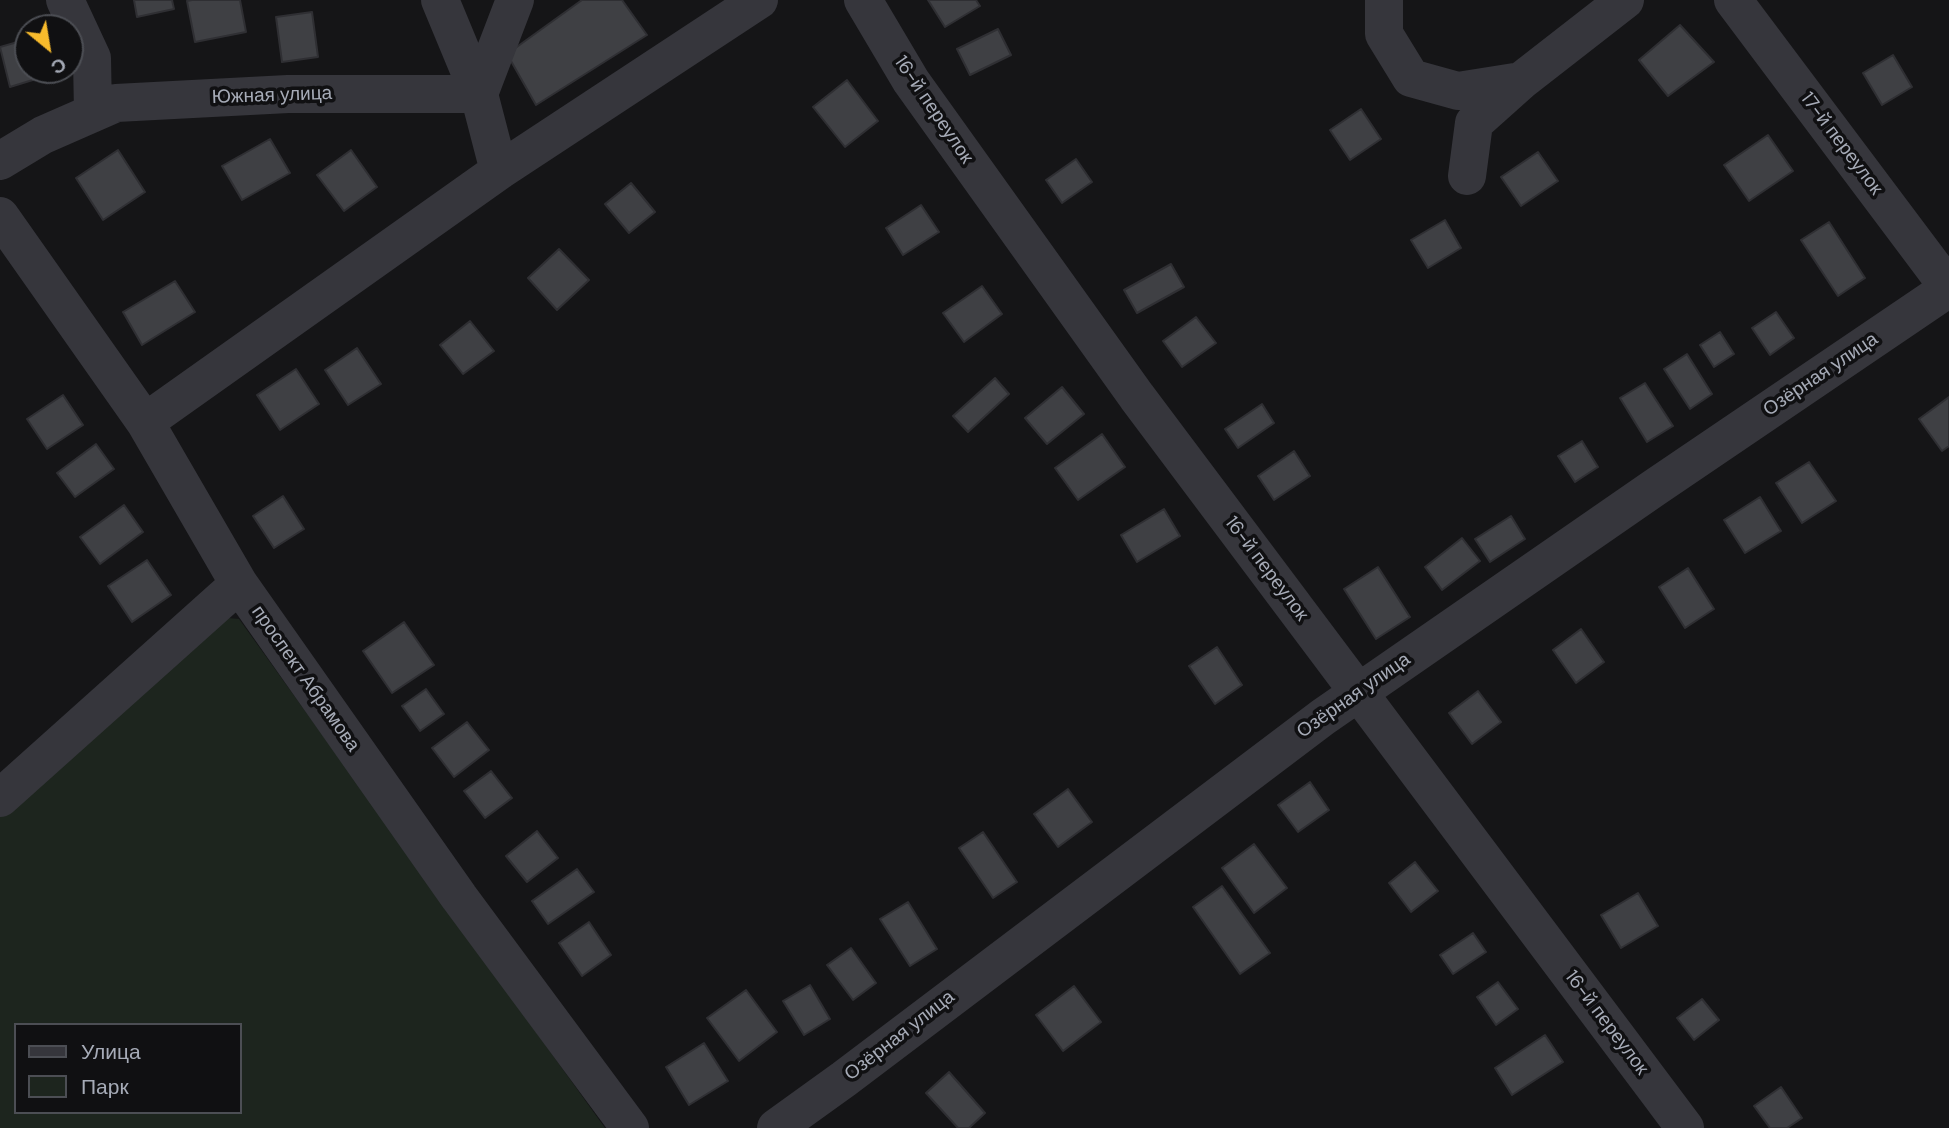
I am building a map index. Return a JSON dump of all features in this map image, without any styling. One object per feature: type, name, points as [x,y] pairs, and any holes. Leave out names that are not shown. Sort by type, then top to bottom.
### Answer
[{"type":"street","points":[[65,0],[92,58],[93,113]]},
{"type":"street","points":[[440,0],[479,94],[499,171]]},
{"type":"street","points":[[479,94],[515,0]]},
{"type":"street","points":[[145,422],[499,171],[759,0]]},
{"type":"street","name":"16-й переулок","points":[[863,0],[911,81],[1137,397],[1685,1128]]},
{"type":"street","points":[[1384,0],[1384,34],[1410,78],[1458,91],[1521,81]]},
{"type":"street","points":[[1467,176],[1474,123],[1521,81],[1625,0]]},
{"type":"street","name":"17-й переулок","points":[[1733,0],[1949,288]]},
{"type":"street","name":"Южная улица","points":[[0,161],[43,135],[116,103],[288,94],[479,94]]},
{"type":"street","name":"проспект Абрамова","points":[[0,216],[145,422],[239,584],[459,897],[630,1128]]},
{"type":"street","name":"Озёрная улица","points":[[776,1128],[1358,692],[1949,288]]},
{"type":"street","points":[[0,798],[239,584]]},
{"type":"green space","points":[[217,617],[239,619],[605,1128],[0,1128],[0,806]]},
{"type":"building","points":[[134,0],[172,0],[174,9],[137,17]]},
{"type":"building","points":[[240,0],[246,32],[195,42],[187,1]]},
{"type":"building","points":[[582,0],[622,0],[647,35],[536,105],[507,54]]},
{"type":"building","points":[[928,0],[976,0],[980,6],[945,27]]},
{"type":"building","points":[[312,12],[318,57],[282,62],[276,17]]},
{"type":"building","points":[[1680,25],[1714,62],[1668,96],[1639,60]]},
{"type":"building","points":[[998,29],[1011,55],[970,75],[957,49]]},
{"type":"building","points":[[14,43],[14,84],[20,84],[10,87],[0,47]]},
{"type":"building","points":[[1893,55],[1912,87],[1882,105],[1863,73]]},
{"type":"building","points":[[847,80],[878,121],[845,147],[813,107]]},
{"type":"building","points":[[1361,109],[1381,139],[1350,160],[1330,130]]},
{"type":"building","points":[[1768,135],[1793,171],[1749,201],[1724,165]]},
{"type":"building","points":[[270,139],[290,173],[242,200],[222,166]]},
{"type":"building","points":[[118,150],[145,192],[103,220],[76,178]]},
{"type":"building","points":[[351,150],[377,187],[344,211],[317,175]]},
{"type":"building","points":[[1538,152],[1558,181],[1521,206],[1501,177]]},
{"type":"building","points":[[1076,159],[1092,182],[1062,203],[1046,180]]},
{"type":"building","points":[[631,183],[655,212],[629,233],[605,204]]},
{"type":"building","points":[[921,205],[939,232],[903,255],[886,228]]},
{"type":"building","points":[[1445,220],[1461,248],[1428,268],[1411,240]]},
{"type":"building","points":[[1829,222],[1865,278],[1838,296],[1801,240]]},
{"type":"building","points":[[559,249],[589,280],[557,310],[528,278]]},
{"type":"building","points":[[1171,264],[1184,287],[1137,313],[1124,290]]},
{"type":"building","points":[[175,281],[195,312],[142,345],[123,312]]},
{"type":"building","points":[[982,286],[1002,314],[964,342],[943,313]]},
{"type":"building","points":[[1776,312],[1794,338],[1770,355],[1752,328]]},
{"type":"building","points":[[1196,317],[1216,343],[1182,367],[1163,341]]},
{"type":"building","points":[[470,321],[494,351],[463,374],[440,345]]},
{"type":"building","points":[[1720,332],[1734,354],[1714,367],[1700,345]]},
{"type":"building","points":[[357,348],[381,384],[348,405],[325,370]]},
{"type":"building","points":[[1687,354],[1712,394],[1690,409],[1664,369]]},
{"type":"building","points":[[296,369],[319,404],[280,430],[257,395]]},
{"type":"building","points":[[995,378],[1009,394],[968,432],[953,416]]},
{"type":"building","points":[[1645,383],[1673,426],[1647,442],[1620,398]]},
{"type":"building","points":[[1062,387],[1084,414],[1047,444],[1025,418]]},
{"type":"building","points":[[63,395],[83,425],[47,449],[27,419]]},
{"type":"building","points":[[1949,397],[1949,446],[1942,451],[1919,419]]},
{"type":"building","points":[[1262,404],[1274,423],[1238,448],[1225,429]]},
{"type":"building","points":[[1102,434],[1125,467],[1078,500],[1055,468]]},
{"type":"building","points":[[1582,441],[1598,467],[1575,482],[1558,456]]},
{"type":"building","points":[[96,444],[114,469],[75,497],[57,473]]},
{"type":"building","points":[[1294,451],[1310,476],[1274,500],[1258,476]]},
{"type":"building","points":[[1809,462],[1836,501],[1802,523],[1776,483]]},
{"type":"building","points":[[283,496],[304,529],[274,548],[253,516]]},
{"type":"building","points":[[1760,497],[1781,531],[1745,553],[1724,520]]},
{"type":"building","points":[[124,505],[143,532],[100,564],[80,537]]},
{"type":"building","points":[[1164,509],[1180,536],[1137,562],[1121,535]]},
{"type":"building","points":[[1511,516],[1525,539],[1490,562],[1475,539]]},
{"type":"building","points":[[1462,538],[1480,561],[1442,590],[1425,567]]},
{"type":"building","points":[[147,560],[171,595],[132,622],[108,586]]},
{"type":"building","points":[[1378,567],[1410,617],[1376,639],[1344,589]]},
{"type":"building","points":[[1688,568],[1714,609],[1685,628],[1659,587]]},
{"type":"building","points":[[404,622],[434,665],[392,693],[363,651]]},
{"type":"building","points":[[1581,629],[1604,662],[1576,683],[1553,650]]},
{"type":"building","points":[[1217,647],[1242,685],[1215,704],[1189,666]]},
{"type":"building","points":[[426,689],[444,714],[420,731],[402,706]]},
{"type":"building","points":[[1478,691],[1501,722],[1472,744],[1449,713]]},
{"type":"building","points":[[467,722],[489,750],[454,777],[432,748]]},
{"type":"building","points":[[491,771],[512,798],[485,818],[464,791]]},
{"type":"building","points":[[1310,782],[1329,810],[1298,832],[1278,805]]},
{"type":"building","points":[[1068,789],[1092,822],[1058,847],[1034,814]]},
{"type":"building","points":[[537,831],[558,858],[527,882],[506,856]]},
{"type":"building","points":[[983,832],[1017,882],[993,898],[959,848]]},
{"type":"building","points":[[1254,844],[1287,888],[1254,913],[1222,868]]},
{"type":"building","points":[[1415,862],[1438,891],[1411,912],[1389,883]]},
{"type":"building","points":[[577,869],[594,892],[548,924],[532,901]]},
{"type":"building","points":[[1222,886],[1270,953],[1240,974],[1193,907]]},
{"type":"building","points":[[1638,893],[1658,926],[1621,948],[1601,915]]},
{"type":"building","points":[[908,902],[937,949],[910,966],[880,919]]},
{"type":"building","points":[[589,922],[611,955],[582,976],[559,943]]},
{"type":"building","points":[[1473,933],[1486,952],[1453,974],[1440,955]]},
{"type":"building","points":[[851,948],[876,983],[853,1000],[827,965]]},
{"type":"building","points":[[1498,982],[1518,1009],[1496,1025],[1477,997]]},
{"type":"building","points":[[810,985],[830,1019],[804,1035],[783,1001]]},
{"type":"building","points":[[1074,986],[1101,1022],[1063,1051],[1036,1015]]},
{"type":"building","points":[[746,990],[777,1032],[739,1061],[707,1018]]},
{"type":"building","points":[[1702,999],[1719,1020],[1694,1040],[1677,1018]]},
{"type":"building","points":[[1545,1035],[1563,1062],[1512,1095],[1495,1068]]},
{"type":"building","points":[[704,1043],[728,1081],[689,1105],[666,1067]]},
{"type":"building","points":[[949,1072],[985,1113],[969,1128],[958,1128],[926,1093]]},
{"type":"building","points":[[1781,1087],[1802,1118],[1787,1128],[1770,1128],[1754,1106]]}]
